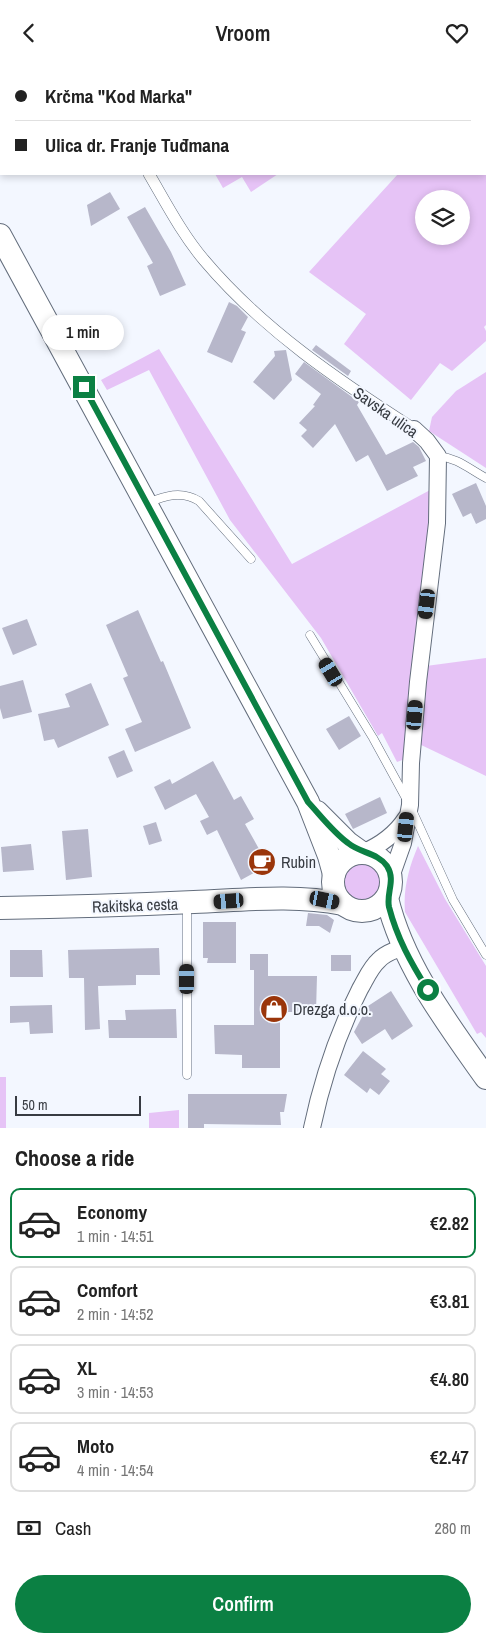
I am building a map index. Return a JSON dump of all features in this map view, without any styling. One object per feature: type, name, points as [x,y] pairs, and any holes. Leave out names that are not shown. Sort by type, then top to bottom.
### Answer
[{"type":"main road","points":[[0,235],[308,802],[330,856],[336,894],[401,944]]},
{"type":"main road","points":[[308,802],[348,843],[362,853],[381,859],[388,867],[389,887],[401,944],[446,1020],[484,1070]]},
{"type":"main road","points":[[334,874],[339,864],[347,857],[362,853]]},
{"type":"main road","name":"Rakitska cesta","points":[[270,898],[334,874]]},
{"type":"main road","points":[[353,908],[373,909],[389,887]]},
{"type":"main road","name":"Rakitska cesta","points":[[0,908],[187,903],[270,898],[325,900],[353,908]]},
{"type":"street","name":"Savska ulica","points":[[150,175],[204,261],[232,290],[272,327],[316,362],[363,396],[414,429],[427,441],[438,456]]},
{"type":"street","points":[[389,887],[403,843],[408,810],[418,682],[437,523],[438,456]]},
{"type":"street","points":[[362,853],[378,846],[392,836],[408,810]]},
{"type":"street","points":[[312,1128],[318,1100],[331,1058],[354,1002],[370,970],[378,960],[401,944]]},
{"type":"lane","points":[[438,456],[449,457],[464,463],[486,478]]},
{"type":"lane","points":[[147,503],[164,497],[189,495],[199,501],[251,559]]},
{"type":"lane","points":[[310,635],[373,738],[453,900],[486,955]]},
{"type":"lane","points":[[187,903],[187,1075]]},
{"type":"shaded area","points":[[216,175],[276,175],[251,192],[242,177],[223,188]]},
{"type":"shaded area","points":[[397,175],[486,175],[486,325],[484,327],[486,341],[452,371],[440,363],[411,400],[344,344],[366,314],[309,272]]},
{"type":"shaded area","points":[[159,349],[292,564],[432,489],[431,523],[405,759],[397,762],[382,733],[378,736],[321,638],[230,520],[149,370],[107,390],[101,380]]},
{"type":"shaded area","points":[[486,372],[486,468],[429,431],[432,417],[456,391]]},
{"type":"shaded area","points":[[486,658],[486,776],[417,743],[426,666]]},
{"type":"shaded area","points":[[418,846],[445,899],[486,966],[486,1038],[481,1032],[477,1034],[405,912],[407,878]]},
{"type":"shaded area","points":[[362,863],[376,868],[381,882],[376,896],[362,901],[348,896],[343,882],[348,868]]},
{"type":"shaded area","points":[[0,1077],[6,1077],[6,1128],[0,1128]]},
{"type":"shaded area","points":[[179,1110],[179,1128],[149,1128],[149,1113]]},
{"type":"building","points":[[110,192],[120,209],[91,226],[87,205]]},
{"type":"building","points":[[145,207],[171,252],[186,285],[160,296],[147,266],[153,263],[127,217]]},
{"type":"building","points":[[229,302],[237,306],[248,317],[241,330],[246,332],[232,363],[207,352]]},
{"type":"building","points":[[316,345],[351,371],[348,376],[312,350]]},
{"type":"building","points":[[286,350],[292,380],[274,400],[253,382],[275,356],[274,351]]},
{"type":"building","points":[[304,362],[359,402],[357,405],[386,455],[413,442],[419,447],[426,461],[413,467],[418,476],[387,491],[368,455],[356,462],[335,424],[313,448],[301,436],[307,430],[299,423],[315,406],[313,405],[321,394],[295,374]]},
{"type":"building","points":[[476,483],[486,506],[486,519],[476,524],[471,513],[463,517],[452,494]]},
{"type":"building","points":[[138,610],[161,662],[163,661],[191,728],[135,752],[125,729],[142,722],[123,678],[128,676],[106,625]]},
{"type":"building","points":[[27,619],[37,645],[13,655],[2,628]]},
{"type":"building","points":[[23,680],[32,712],[3,719],[0,708],[0,686]]},
{"type":"building","points":[[91,683],[109,725],[58,748],[54,739],[44,741],[38,714],[70,707],[65,694]]},
{"type":"building","points":[[349,716],[361,736],[339,750],[326,729]]},
{"type":"building","points":[[124,750],[133,771],[117,778],[108,757]]},
{"type":"building","points":[[213,761],[234,800],[241,796],[254,819],[245,824],[268,865],[241,880],[217,830],[207,835],[200,821],[209,817],[196,794],[165,810],[154,787],[170,779],[172,784]]},
{"type":"building","points":[[380,797],[387,813],[353,829],[345,814]]},
{"type":"building","points":[[156,822],[162,841],[149,845],[143,826]]},
{"type":"building","points":[[88,829],[92,877],[66,880],[62,831]]},
{"type":"building","points":[[31,844],[34,870],[3,872],[1,847]]},
{"type":"building","points":[[308,913],[327,915],[334,920],[330,933],[319,926],[306,926]]},
{"type":"building","points":[[203,922],[236,922],[236,963],[207,963],[208,958],[203,958]]},
{"type":"building","points":[[159,948],[160,975],[136,975],[136,985],[98,986],[100,1029],[85,1030],[84,978],[69,978],[68,950]]},
{"type":"building","points":[[10,950],[42,950],[43,977],[10,977]]},
{"type":"building","points":[[250,954],[268,954],[268,976],[317,976],[316,1012],[280,1012],[280,1068],[242,1068],[242,1055],[215,1054],[214,1025],[254,1025],[254,970],[250,970]]},
{"type":"building","points":[[331,955],[351,955],[351,971],[331,971]]},
{"type":"building","points":[[391,991],[413,1026],[392,1040],[385,1029],[362,1044],[354,1032],[368,1006]]},
{"type":"building","points":[[52,1005],[53,1033],[30,1034],[29,1022],[10,1023],[10,1006]]},
{"type":"building","points":[[176,1009],[177,1038],[109,1038],[108,1020],[126,1020],[125,1010]]},
{"type":"building","points":[[363,1051],[386,1069],[381,1074],[390,1081],[379,1095],[370,1088],[367,1093],[344,1075]]},
{"type":"building","points":[[188,1094],[287,1094],[284,1112],[280,1112],[281,1125],[204,1124],[204,1128],[188,1128]]},
{"type":"place","name":"Rubin","points":[[262,862]]},
{"type":"place","name":"Drezga d.o.o.","points":[[274,1009]]},
{"type":"route","points":[[84,387],[308,802],[336,833],[348,843],[362,853],[381,859],[388,867],[391,877],[391,889],[387,898],[402,947],[428,990]]}]
